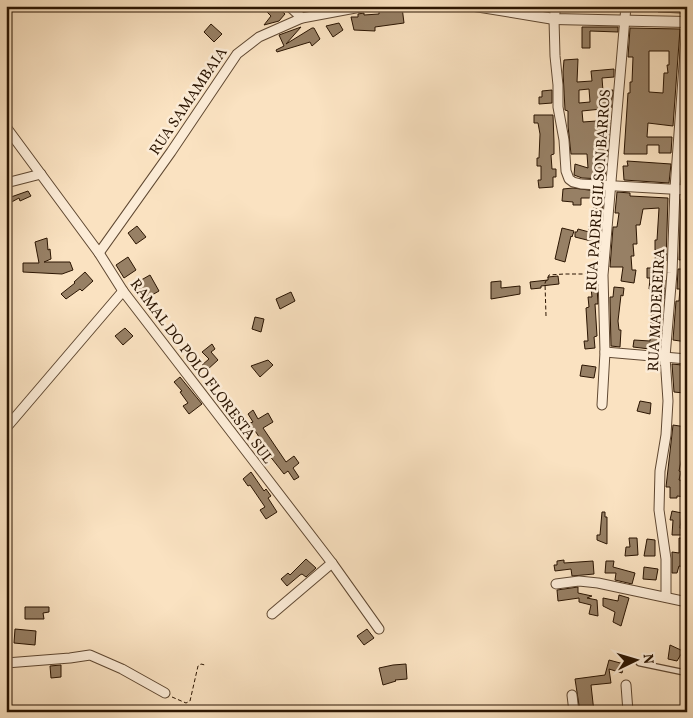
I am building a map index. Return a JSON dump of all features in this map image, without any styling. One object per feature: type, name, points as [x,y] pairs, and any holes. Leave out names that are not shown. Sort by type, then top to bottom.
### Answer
[{"type":"street","points":[[289,6],[302,18]]},
{"type":"street","name":"RUA SAMAMBAIA","points":[[99,253],[171,152],[237,54],[259,37],[302,18],[366,6]]},
{"type":"street","points":[[475,6],[511,9],[554,18],[687,23]]},
{"type":"street","points":[[556,6],[554,18],[558,107],[564,140],[566,171],[569,180],[573,182],[687,190]]},
{"type":"street","name":"RUA PADRE GILSON BARROS","points":[[602,405],[605,352],[603,275],[626,6]]},
{"type":"street","name":"RUA MADEREIRA","points":[[666,597],[666,559],[660,510],[660,471],[666,435],[668,401],[665,357],[687,23]]},
{"type":"street","name":"RAMAL DO POLO FLORESTA SUL","points":[[6,127],[99,253],[123,292],[332,563],[379,629]]},
{"type":"street","points":[[6,183],[41,174]]},
{"type":"street","points":[[6,428],[123,292]]},
{"type":"street","points":[[605,352],[687,359]]},
{"type":"street","points":[[272,614],[332,563]]},
{"type":"street","points":[[556,584],[579,581],[588,582],[687,602]]},
{"type":"street","points":[[6,663],[90,655],[122,669],[165,693]]},
{"type":"street","points":[[626,685],[628,712]]},
{"type":"street","points":[[572,696],[574,712]]},
{"type":"lane","points":[[639,663],[687,673]]},
{"type":"path","points":[[546,316],[545,283],[549,275],[603,275]]},
{"type":"path","points":[[165,693],[186,703],[190,701],[198,666],[201,664],[205,665]]},
{"type":"building","points":[[270,6],[276,6],[285,14],[279,21],[264,25],[271,16],[266,11]]},
{"type":"building","points":[[658,6],[682,6],[682,13],[658,12]]},
{"type":"building","points":[[402,7],[404,23],[375,27],[375,31],[354,30],[351,17],[358,17],[358,14],[364,13],[364,15],[379,14],[379,10]]},
{"type":"building","points":[[339,23],[343,30],[333,37],[326,26]]},
{"type":"building","points":[[211,24],[222,34],[214,42],[204,32]]},
{"type":"building","points":[[301,27],[286,44],[312,28],[314,28],[320,39],[312,46],[310,42],[277,52],[276,50],[284,46],[279,35]]},
{"type":"building","points":[[582,27],[618,27],[618,32],[590,31],[590,48],[582,48]]},
{"type":"building","points":[[630,28],[680,29],[673,126],[648,123],[647,137],[672,137],[671,153],[659,153],[659,145],[647,145],[647,154],[624,154],[628,93],[630,93],[630,82],[632,82],[633,57],[628,57]],"holes":[[[649,51],[669,51],[668,73],[664,73],[663,93],[649,92]]]},
{"type":"building","points":[[578,59],[577,82],[592,81],[591,71],[614,69],[614,77],[602,78],[603,91],[613,90],[611,108],[582,111],[583,122],[610,120],[605,179],[582,178],[574,175],[575,164],[588,168],[587,154],[571,154],[568,111],[565,110],[564,60]],"holes":[[[589,89],[590,102],[579,103],[579,90]]]},
{"type":"building","points":[[552,90],[552,103],[539,104],[539,97],[542,97],[542,91]]},
{"type":"building","points":[[534,115],[553,115],[554,154],[551,155],[552,169],[556,169],[556,177],[553,177],[553,187],[539,188],[538,180],[541,180],[541,166],[537,166],[537,158],[539,158],[540,134],[538,123],[534,123]]},
{"type":"building","points":[[627,161],[671,164],[669,183],[624,180],[623,166],[628,166]]},
{"type":"building","points":[[573,188],[604,192],[599,252],[591,252],[591,241],[575,237],[575,232],[578,229],[589,232],[591,210],[594,210],[593,198],[581,198],[581,205],[573,205],[573,202],[562,201],[563,189]]},
{"type":"building","points":[[6,189],[11,197],[28,191],[31,196],[20,201],[19,198],[6,205]]},
{"type":"building","points":[[617,192],[630,193],[630,196],[668,198],[666,261],[655,261],[655,240],[657,240],[659,208],[643,209],[640,225],[636,225],[637,244],[633,244],[634,256],[631,256],[632,270],[636,270],[634,283],[621,281],[623,267],[610,267],[613,227],[617,227],[619,213],[615,213]]},
{"type":"building","points":[[687,198],[687,259],[679,260],[681,199]]},
{"type":"building","points":[[137,226],[146,237],[136,244],[128,233]]},
{"type":"building","points":[[562,228],[574,231],[565,262],[555,259]]},
{"type":"building","points":[[47,238],[51,259],[44,262],[70,262],[73,270],[62,274],[23,272],[23,263],[39,263],[35,242]]},
{"type":"building","points":[[128,257],[136,270],[124,278],[116,265]]},
{"type":"building","points":[[647,268],[663,268],[662,280],[665,280],[664,299],[654,298],[655,289],[649,289],[650,278],[647,278]]},
{"type":"building","points":[[678,269],[687,269],[687,342],[673,340],[676,301],[679,301],[680,289],[677,289]]},
{"type":"building","points":[[85,272],[93,281],[82,291],[80,289],[66,299],[61,294]]},
{"type":"building","points":[[150,275],[159,291],[145,299],[136,283]]},
{"type":"building","points":[[558,276],[559,284],[531,289],[530,282],[548,280],[548,277]]},
{"type":"building","points":[[501,281],[501,288],[520,286],[520,294],[491,299],[491,282]]},
{"type":"building","points":[[597,287],[598,304],[595,304],[597,336],[594,337],[595,348],[585,349],[584,341],[588,341],[586,308],[589,307],[588,297],[592,297],[591,288]]},
{"type":"building","points":[[614,287],[624,288],[623,296],[621,295],[618,321],[619,330],[621,330],[620,347],[611,346],[610,297],[613,297]]},
{"type":"building","points":[[291,292],[295,301],[280,309],[276,299]]},
{"type":"building","points":[[652,304],[658,305],[658,311],[661,312],[660,322],[662,322],[658,350],[633,347],[634,340],[650,341]]},
{"type":"building","points":[[255,317],[264,319],[261,332],[252,329]]},
{"type":"building","points":[[125,328],[133,336],[123,345],[115,336]]},
{"type":"building","points":[[212,344],[215,349],[211,352],[218,360],[207,370],[202,365],[209,359],[202,352]]},
{"type":"building","points":[[268,360],[273,365],[260,377],[251,366]]},
{"type":"building","points":[[672,364],[682,365],[684,393],[674,392]]},
{"type":"building","points":[[582,365],[596,367],[594,378],[580,376]]},
{"type":"building","points":[[180,377],[202,404],[189,414],[183,406],[188,403],[180,392],[182,391],[174,382]]},
{"type":"building","points":[[640,401],[651,403],[650,414],[637,411]]},
{"type":"building","points":[[253,410],[258,419],[268,413],[273,422],[263,428],[286,462],[294,456],[299,463],[293,468],[299,477],[294,480],[288,471],[284,474],[258,441],[261,440],[250,423],[253,422],[248,414]]},
{"type":"building","points":[[673,425],[686,427],[684,438],[686,439],[679,471],[681,472],[679,480],[685,481],[683,489],[687,489],[687,497],[677,496],[677,498],[670,498],[670,487],[666,487]]},
{"type":"building","points":[[251,472],[264,491],[266,489],[271,496],[268,498],[277,512],[266,519],[260,510],[265,507],[250,485],[248,486],[243,479]]},
{"type":"building","points":[[672,511],[682,513],[680,528],[684,528],[683,535],[672,535],[673,520],[670,520]]},
{"type":"building","points":[[602,512],[605,512],[605,517],[607,517],[607,544],[597,540],[597,535],[600,535]]},
{"type":"building","points":[[629,538],[637,538],[638,555],[625,556],[626,547],[630,547]]},
{"type":"building","points":[[679,538],[687,538],[687,567],[679,566],[677,573],[672,573],[672,552],[679,553]]},
{"type":"building","points":[[647,539],[655,540],[655,556],[644,556]]},
{"type":"building","points":[[306,559],[316,568],[306,577],[302,574],[300,575],[287,586],[281,579],[288,573],[290,575]]},
{"type":"building","points":[[564,560],[564,563],[593,561],[594,574],[572,576],[571,569],[555,571],[554,565],[557,565],[557,561]]},
{"type":"building","points":[[606,561],[614,561],[613,567],[635,573],[632,584],[615,580],[616,573],[605,573]]},
{"type":"building","points":[[644,567],[658,569],[656,580],[643,579]]},
{"type":"building","points":[[578,587],[578,593],[592,596],[587,598],[597,600],[598,616],[589,614],[591,605],[579,602],[579,598],[558,601],[557,590]]},
{"type":"building","points":[[619,595],[629,598],[621,626],[613,622],[615,612],[603,606],[603,598],[618,601]]},
{"type":"building","points":[[25,607],[49,607],[49,612],[43,613],[44,619],[25,619]]},
{"type":"building","points":[[15,629],[36,631],[35,645],[14,643]]},
{"type":"building","points":[[367,629],[374,638],[364,645],[357,636]]},
{"type":"building","points":[[670,645],[683,651],[677,661],[668,659]]},
{"type":"building","points":[[609,660],[624,664],[622,673],[609,669],[611,683],[591,685],[594,712],[580,712],[575,679],[605,675]]},
{"type":"building","points":[[406,664],[407,679],[395,680],[383,685],[379,668]]},
{"type":"building","points":[[61,665],[61,677],[51,678],[50,666]]}]
